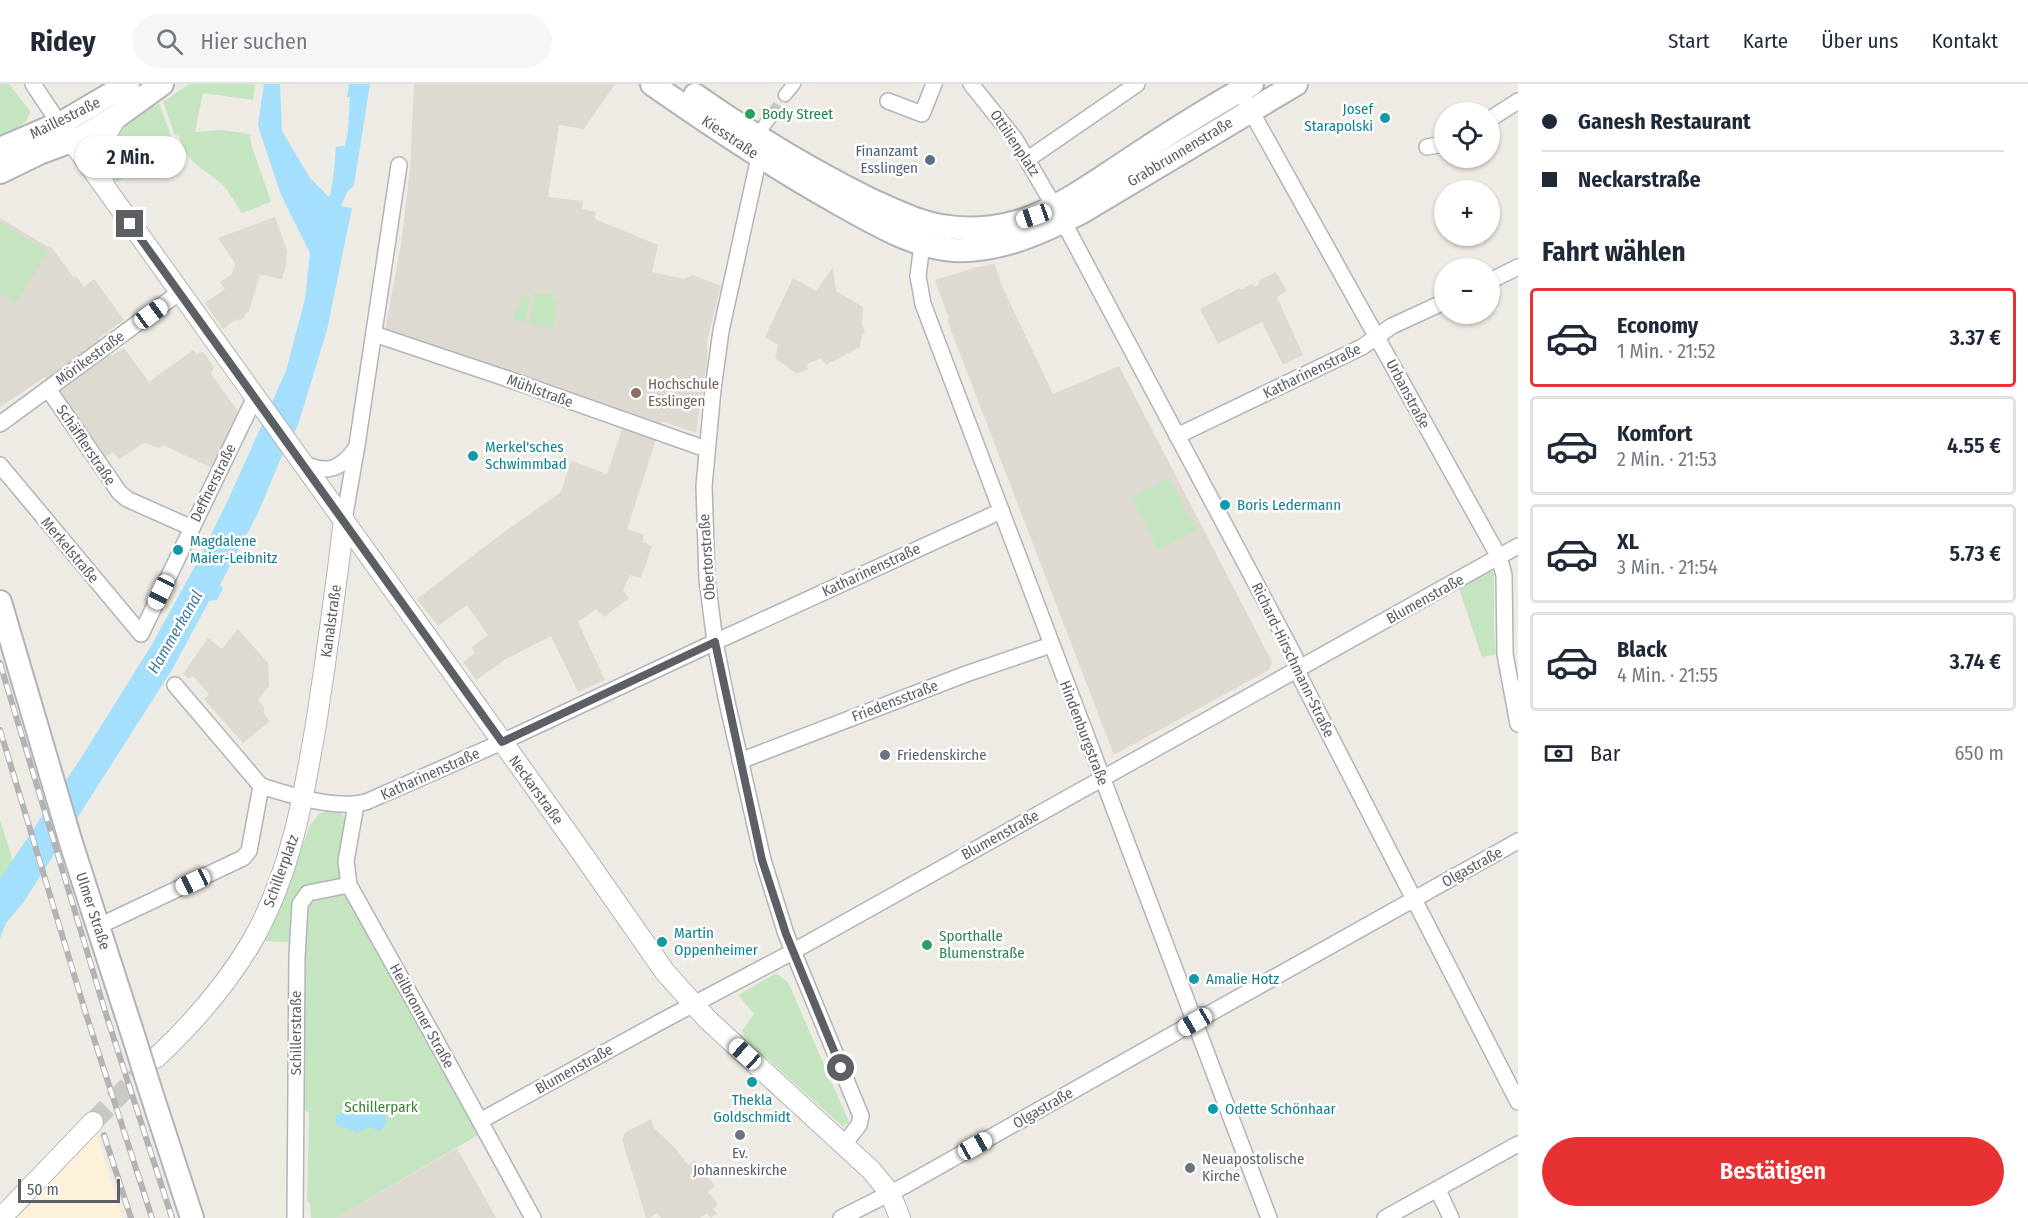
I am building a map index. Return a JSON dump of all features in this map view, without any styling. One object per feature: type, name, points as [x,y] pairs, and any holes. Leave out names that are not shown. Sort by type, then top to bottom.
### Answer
[{"type":"main road","name":"Maillestraße","points":[[0,172],[39,153],[128,84]]},
{"type":"main road","name":"Maillestraße","points":[[0,149],[36,132],[65,132],[119,115],[162,84]]},
{"type":"main road","name":"Kiesstraße","points":[[652,84],[758,146],[795,159],[861,195],[903,214],[947,227],[990,227],[1063,208]]},
{"type":"main road","name":"Kiesstraße","points":[[679,84],[810,187],[890,231],[922,244],[951,250],[985,248],[1024,238],[1063,208]]},
{"type":"main road","name":"Grabbrunnenstraße","points":[[1063,208],[1245,92],[1296,84]]},
{"type":"main road","points":[[903,214],[916,226],[922,237],[922,244]]},
{"type":"main road","points":[[922,244],[930,233],[947,227]]},
{"type":"main road","name":"Ulmer Straße","points":[[0,602],[71,843],[192,1218]]},
{"type":"street","name":"Neckarstraße","points":[[33,84],[106,190],[665,972],[694,1006],[871,1170],[890,1193],[900,1218]]},
{"type":"street","points":[[785,95],[794,84]]},
{"type":"street","points":[[888,101],[922,114],[934,84]]},
{"type":"street","name":"Ottilienplatz","points":[[971,84],[1001,120],[1063,208]]},
{"type":"street","points":[[1028,159],[1118,89],[1137,84]]},
{"type":"street","name":"Urbanstraße","points":[[1245,92],[1499,557],[1504,575],[1505,654],[1518,724]]},
{"type":"street","points":[[1500,113],[1518,101]]},
{"type":"street","points":[[106,190],[100,165],[102,146],[108,131],[119,115]]},
{"type":"street","points":[[758,146],[772,115]]},
{"type":"street","name":"Obertorstraße","points":[[758,146],[721,330],[706,449],[704,510],[706,579],[715,642],[762,860],[794,952],[861,1116],[859,1125],[844,1144]]},
{"type":"street","points":[[1427,147],[1434,146]]},
{"type":"street","name":"Kanalstraße","points":[[304,798],[399,165]]},
{"type":"street","name":"Richard-Hirschmann-Straße","points":[[1063,208],[1177,436],[1295,657],[1297,670],[1518,1102]]},
{"type":"street","name":"Hindenburgstraße","points":[[922,244],[918,276],[923,304],[1102,779],[1197,1016],[1201,1038],[1269,1218]]},
{"type":"street","points":[[1500,276],[1518,267]]},
{"type":"street","name":"Mörikestraße","points":[[0,424],[180,292]]},
{"type":"street","name":"Katharinenstraße","points":[[1177,436],[1362,347],[1392,326],[1434,307]]},
{"type":"street","name":"Mühlstraße","points":[[374,334],[706,449]]},
{"type":"street","name":"Schäfflerstraße","points":[[48,388],[119,492],[127,499],[192,528]]},
{"type":"street","name":"Deffnerstraße","points":[[141,634],[256,399]]},
{"type":"street","points":[[297,456],[320,469],[335,468],[350,457],[357,445]]},
{"type":"street","name":"Merkelstraße","points":[[0,465],[141,634]]},
{"type":"street","name":"Katharinenstraße","points":[[261,786],[304,798],[356,805],[366,802],[502,742],[1000,511]]},
{"type":"street","name":"Blumenstraße","points":[[480,1121],[660,1022],[794,952],[1518,546]]},
{"type":"street","name":"Friedensstraße","points":[[740,761],[966,674],[1051,645]]},
{"type":"street","points":[[99,926],[243,858],[249,851],[261,786],[175,685]]},
{"type":"street","name":"Schillerplatz","points":[[156,1058],[218,989],[251,942],[279,882],[299,822],[304,798]]},
{"type":"street","name":"Heilbronner Straße","points":[[356,805],[346,861],[349,885],[532,1218]]},
{"type":"street","name":"Olgastraße","points":[[841,1218],[1180,1031],[1197,1016],[1518,841]]},
{"type":"street","name":"Schillerstraße","points":[[295,1218],[297,957],[300,904],[308,893],[315,890],[349,885]]},
{"type":"street","points":[[1180,1031],[1193,1030],[1201,1038]]},
{"type":"street","points":[[3,1211],[93,1122]]},
{"type":"street","points":[[1385,1218],[1518,1144]]},
{"type":"street","points":[[1438,1190],[1451,1218]]},
{"type":"shaded area","name":"Hochschule Esslingen","points":[[414,84],[615,84],[584,129],[559,125],[548,197],[583,201],[582,209],[596,212],[595,219],[658,245],[652,272],[684,279],[693,275],[721,286],[707,341],[707,362],[696,433],[662,421],[627,529],[644,535],[643,542],[652,546],[641,578],[630,575],[623,590],[629,598],[604,617],[596,609],[578,622],[605,680],[578,692],[551,636],[506,659],[476,680],[463,662],[475,653],[472,647],[488,635],[467,605],[438,626],[417,599],[504,532],[561,492],[571,461],[607,474],[627,414],[385,329],[401,245],[410,168]]},
{"type":"shaded area","points":[[275,217],[287,251],[282,279],[260,275],[245,317],[239,321],[237,319],[223,329],[205,303],[225,289],[220,282],[232,274],[235,263],[218,238]]},
{"type":"shaded area","points":[[0,218],[52,248],[74,278],[76,276],[84,287],[94,279],[124,320],[99,338],[111,356],[124,348],[149,382],[193,350],[197,354],[204,353],[214,367],[211,374],[238,411],[212,468],[163,445],[160,448],[144,443],[119,459],[113,452],[103,459],[45,377],[0,407]]},
{"type":"shaded area","points":[[995,264],[1002,286],[1053,394],[1119,366],[1272,662],[1269,670],[1114,755],[947,320],[949,318],[935,280]]},
{"type":"shaded area","points":[[833,267],[836,291],[863,307],[862,325],[865,332],[862,335],[860,347],[826,365],[821,358],[807,364],[808,369],[797,374],[775,358],[778,345],[765,337],[793,278],[816,291]]},
{"type":"shaded area","points":[[1276,272],[1287,291],[1277,297],[1303,355],[1283,365],[1262,322],[1218,344],[1200,309],[1240,288],[1241,290],[1252,284],[1254,287],[1258,285],[1259,280]]},
{"type":"shaded area","points":[[238,629],[268,663],[269,686],[258,700],[270,721],[243,743],[204,699],[209,694],[193,676],[188,679],[183,674],[208,638],[222,649]]},
{"type":"shaded area","points":[[651,1119],[654,1128],[675,1148],[688,1165],[695,1160],[715,1186],[708,1192],[718,1204],[713,1209],[717,1213],[711,1218],[707,1213],[700,1218],[661,1218],[657,1213],[646,1218],[622,1139],[626,1132]]},
{"type":"shaded area","points":[[96,1132],[122,1218],[17,1218]]},
{"type":"shaded area","points":[[457,1148],[496,1218],[336,1218]]},
{"type":"green space","points":[[0,84],[9,84],[30,111],[23,124],[0,137]]},
{"type":"green space","points":[[189,84],[255,84],[253,100],[203,93],[195,132],[222,130],[250,134],[251,144],[271,202],[242,213],[223,185],[196,165],[186,153],[179,136],[175,135],[163,102]]},
{"type":"green space","points":[[159,103],[173,141],[117,182],[112,172],[111,162],[118,135],[128,122]]},
{"type":"green space","points":[[0,222],[48,252],[16,303],[0,293]]},
{"type":"green space","points":[[534,293],[551,295],[557,301],[554,328],[529,325]]},
{"type":"green space","points":[[520,296],[529,298],[526,322],[514,320],[515,309],[519,309]]},
{"type":"green space","points":[[1169,478],[1196,530],[1158,550],[1131,497]]},
{"type":"green space","points":[[1489,570],[1494,573],[1496,654],[1482,657],[1459,588]]},
{"type":"green space","name":"Schillerpark","points":[[327,811],[344,816],[347,825],[341,861],[403,994],[478,1135],[336,1218],[311,1218],[310,1204],[307,1200],[309,1113],[302,1108],[302,943],[265,941],[290,882],[310,825],[319,814]]},
{"type":"green space","points":[[0,820],[13,861],[0,879]]},
{"type":"green space","points":[[776,973],[788,982],[849,1122],[843,1127],[747,1040],[742,1031],[754,1014],[738,995]]},
{"type":"water","name":"Hammerkanal","points":[[264,84],[280,84],[282,131],[310,178],[329,197],[336,147],[345,146],[348,131],[349,84],[370,84],[354,185],[347,192],[341,206],[352,208],[327,330],[298,425],[280,460],[258,513],[220,585],[223,588],[217,600],[209,601],[173,668],[23,903],[6,923],[0,938],[0,879],[81,758],[151,646],[199,559],[228,500],[286,371],[305,299],[310,253],[281,195],[260,132],[258,124]]},
{"type":"water","points":[[369,1104],[378,1105],[384,1112],[386,1124],[380,1131],[369,1127],[357,1133],[336,1124],[336,1114],[349,1111],[358,1116]]},
{"type":"tunnel","points":[[772,115],[785,95]]},
{"type":"tunnel","points":[[93,1122],[152,1062]]},
{"type":"railway","points":[[0,663],[105,1011],[172,1218]]},
{"type":"railway","points":[[0,730],[86,1014],[152,1218]]},
{"type":"railway","points":[[104,1135],[131,1218]]},
{"type":"place","name":"Body Street","points":[[750,114]]},
{"type":"place","name":"Josef Starapolski","points":[[1385,118]]},
{"type":"place","name":"Finanzamt Esslingen","points":[[930,160]]},
{"type":"place","name":"Hochschule Esslingen","points":[[636,393]]},
{"type":"place","name":"Merkel'sches Schwimmbad","points":[[473,456]]},
{"type":"place","name":"Boris Ledermann","points":[[1225,505]]},
{"type":"place","name":"Magdalene Maier-Leibnitz","points":[[178,550]]},
{"type":"place","name":"Friedenskirche","points":[[885,755]]},
{"type":"place","name":"Martin Oppenheimer","points":[[662,942]]},
{"type":"place","name":"Sporthalle Blumenstraße","points":[[927,945]]},
{"type":"place","name":"Amalie Hotz","points":[[1194,979]]},
{"type":"place","name":"Thekla Goldschmidt","points":[[752,1082]]},
{"type":"place","name":"Odette Schönhaar","points":[[1213,1109]]},
{"type":"place","name":"Ev. Johanneskirche","points":[[740,1135]]},
{"type":"place","name":"Neuapostolische Kirche","points":[[1190,1168]]},
{"type":"route","points":[[130,224],[502,742],[715,642],[762,860],[786,934],[841,1068]]}]
